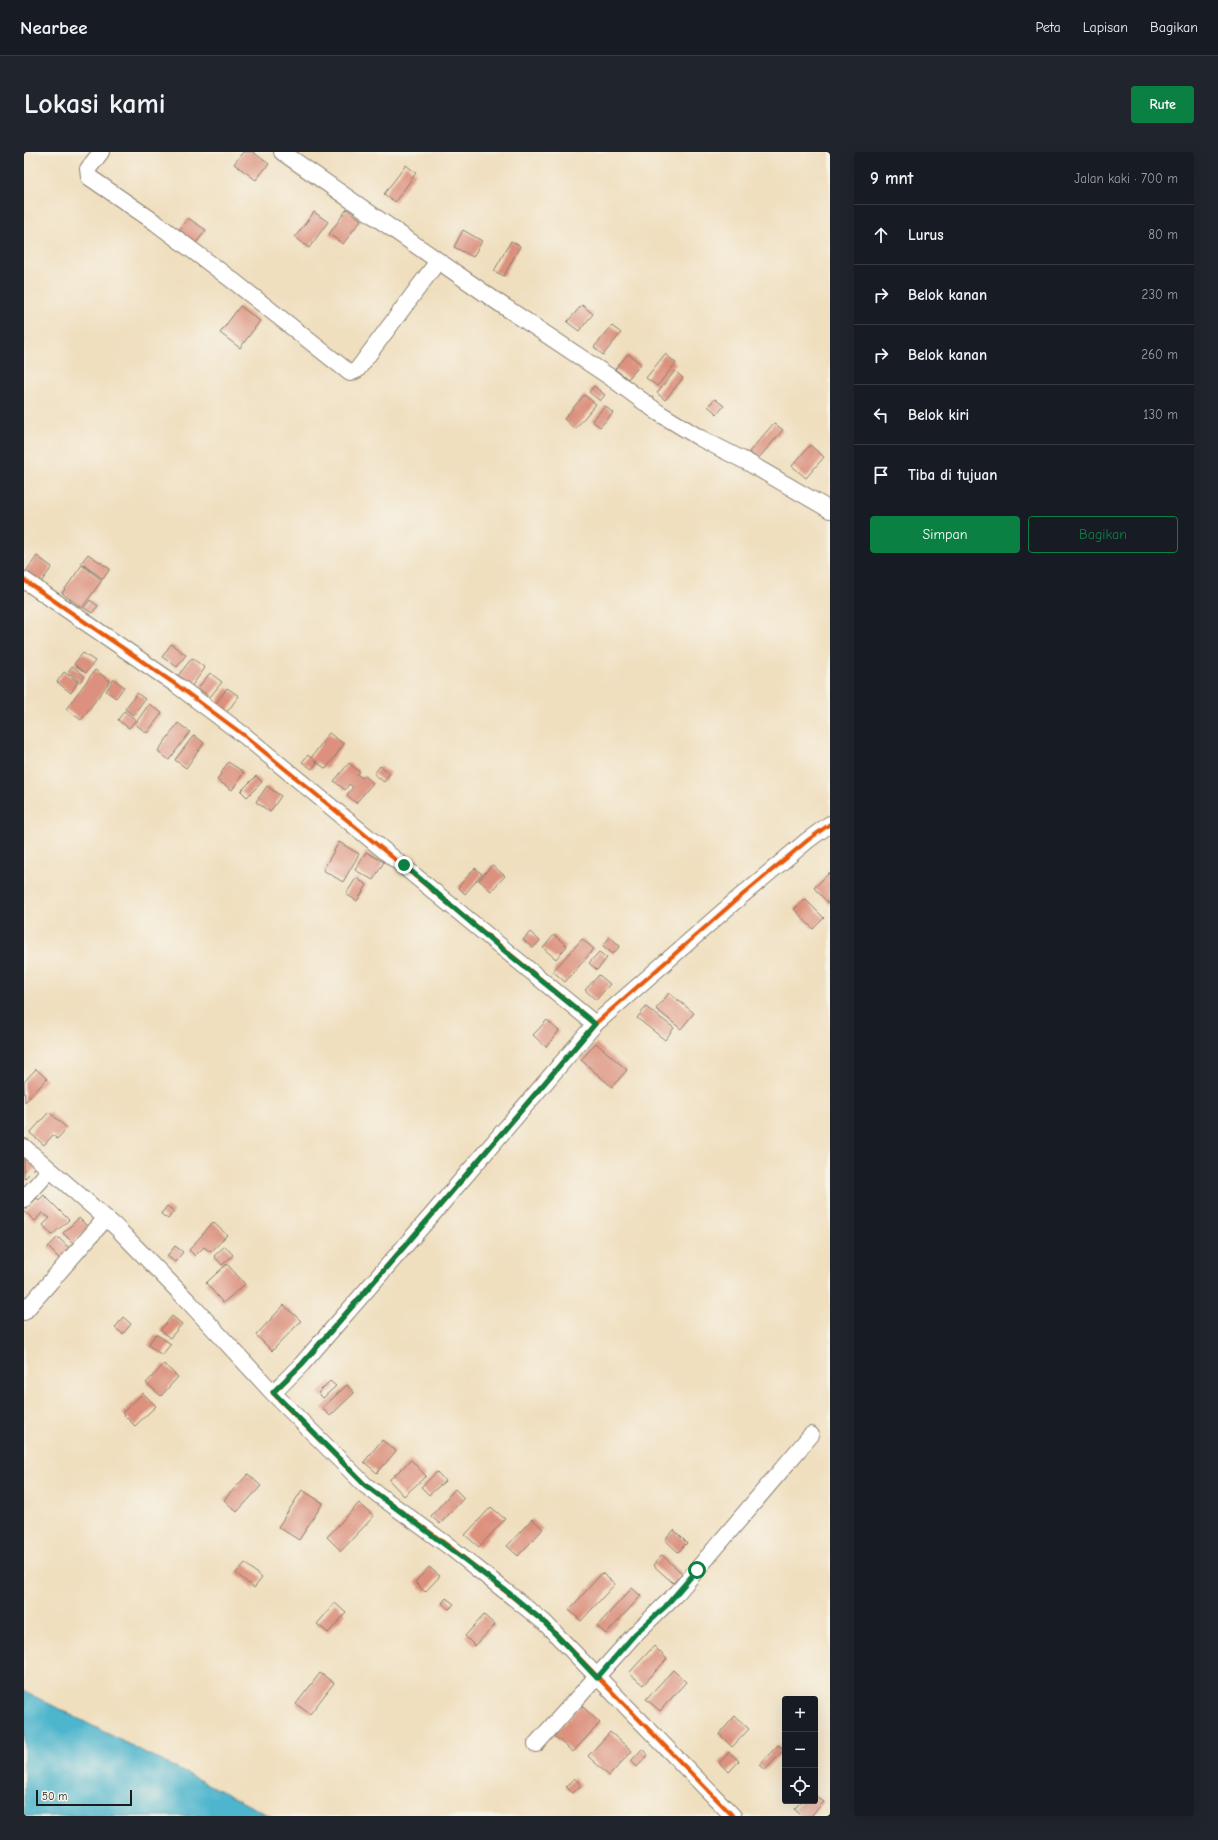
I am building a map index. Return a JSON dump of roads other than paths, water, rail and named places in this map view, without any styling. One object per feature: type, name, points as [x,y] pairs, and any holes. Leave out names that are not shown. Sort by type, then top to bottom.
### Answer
[{"type":"street","points":[[101,152],[88,169],[89,177],[156,223],[236,283],[350,373],[357,370],[438,261]]},
{"type":"street","points":[[282,152],[659,412],[700,438],[749,463],[830,510]]},
{"type":"street","points":[[24,580],[178,686],[245,736],[595,1024]]},
{"type":"street","points":[[273,1392],[302,1364],[595,1024],[734,902],[808,840],[830,824]]},
{"type":"street","points":[[24,1147],[106,1218],[188,1301],[273,1392],[365,1485],[509,1593],[544,1622],[733,1816]]},
{"type":"street","points":[[24,1199],[50,1170]]},
{"type":"street","points":[[24,1312],[106,1218]]},
{"type":"street","points":[[536,1744],[636,1633],[678,1592],[811,1435]]},
{"type":"water","points":[[24,1691],[270,1816],[24,1816]]}]
